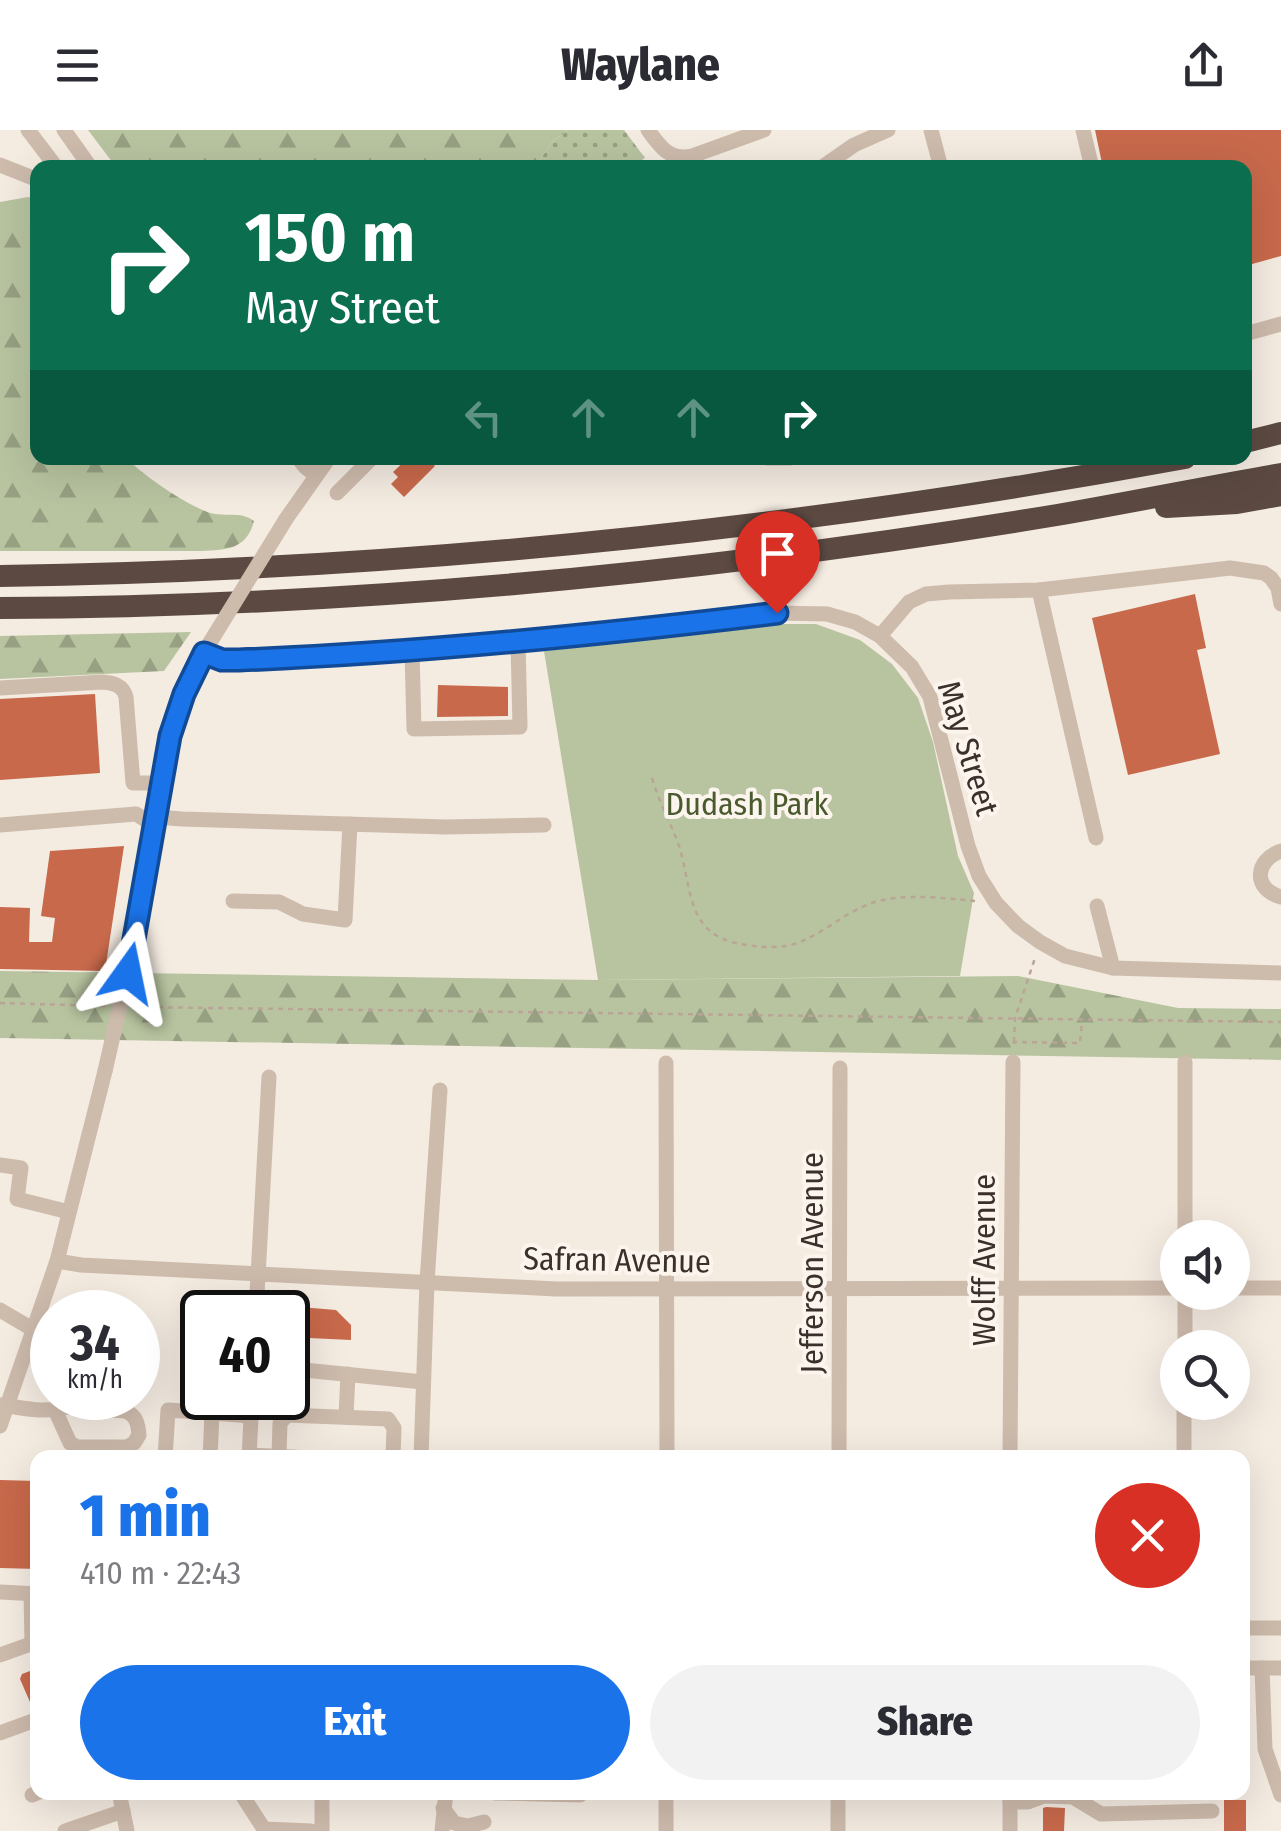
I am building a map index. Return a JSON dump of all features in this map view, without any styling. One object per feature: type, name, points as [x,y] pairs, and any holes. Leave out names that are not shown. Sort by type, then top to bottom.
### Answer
[{"type":"highway","points":[[1252,442],[1281,436]]},
{"type":"highway","points":[[0,576],[282,567],[549,548],[892,506],[1142,465]]},
{"type":"highway","points":[[0,608],[197,603],[545,580],[855,545],[1281,474]]},
{"type":"highway","points":[[1058,514],[1238,502],[1281,495]]},
{"type":"street","points":[[28,130],[51,160]]},
{"type":"street","points":[[64,130],[85,160]]},
{"type":"street","points":[[648,130],[666,152],[682,158],[764,130]]},
{"type":"street","points":[[828,160],[850,138],[888,130]]},
{"type":"street","points":[[931,130],[938,160]]},
{"type":"street","points":[[1082,130],[1090,160]]},
{"type":"street","points":[[0,165],[30,177]]},
{"type":"street","points":[[1252,332],[1281,324]]},
{"type":"street","points":[[302,465],[315,476]]},
{"type":"street","points":[[47,1290],[70,1212],[135,940],[161,783],[178,708],[206,648],[324,465]]},
{"type":"street","points":[[337,494],[365,465]]},
{"type":"street","points":[[880,636],[908,602],[926,594],[1039,590],[1230,568],[1264,573],[1272,578],[1281,604]]},
{"type":"street","points":[[1039,590],[1096,838]]},
{"type":"street","name":"May Street","points":[[206,648],[222,660],[239,660],[518,642],[777,613],[827,614],[855,622],[880,636],[912,667],[930,697],[979,876],[996,903],[1018,926],[1065,956],[1114,968],[1281,972]]},
{"type":"street","points":[[412,651],[414,728],[520,727],[518,642]]},
{"type":"street","points":[[0,688],[112,682],[126,697],[133,783],[161,783]]},
{"type":"street","points":[[0,824],[136,814],[155,821],[446,827],[544,825]]},
{"type":"street","points":[[234,901],[279,902],[304,914],[344,920],[350,824]]},
{"type":"street","points":[[1281,850],[1265,859],[1260,870],[1263,886],[1281,897]]},
{"type":"street","points":[[1096,906],[1114,968]]},
{"type":"street","name":"Wolff Avenue","points":[[1010,1450],[1013,1062]]},
{"type":"street","points":[[1185,1062],[1185,1220]]},
{"type":"street","points":[[666,1063],[667,1450]]},
{"type":"street","name":"Jefferson Avenue","points":[[838,1450],[840,1068]]},
{"type":"street","points":[[257,1290],[269,1077]]},
{"type":"street","points":[[421,1450],[440,1090]]},
{"type":"street","points":[[0,1165],[21,1168],[16,1199],[70,1212]]},
{"type":"street","name":"Safran Avenue","points":[[57,1261],[556,1288],[1160,1288]]},
{"type":"street","points":[[1250,1288],[1281,1288]]},
{"type":"street","points":[[0,1310],[30,1328]]},
{"type":"street","points":[[0,1426],[30,1340]]},
{"type":"street","points":[[310,1370],[422,1382]]},
{"type":"street","points":[[346,1416],[348,1374]]},
{"type":"street","points":[[4,1406],[30,1408]]},
{"type":"street","points":[[64,1407],[125,1411],[136,1420],[138,1435],[127,1447],[76,1447],[70,1443],[55,1410],[64,1407]]},
{"type":"street","points":[[166,1450],[168,1410],[180,1411]]},
{"type":"street","points":[[278,1450],[280,1423],[287,1415],[388,1420],[394,1428],[393,1450]]},
{"type":"street","points":[[210,1450],[212,1420]]},
{"type":"street","points":[[249,1450],[251,1420]]},
{"type":"street","points":[[1184,1420],[1184,1450]]},
{"type":"street","points":[[0,1592],[30,1594]]},
{"type":"street","points":[[1250,1628],[1281,1628]]},
{"type":"street","points":[[0,1656],[30,1643]]},
{"type":"street","points":[[1250,1668],[1281,1668]]},
{"type":"street","points":[[1262,1668],[1265,1749],[1276,1765],[1281,1795]]},
{"type":"street","points":[[0,1734],[30,1722]]},
{"type":"street","points":[[122,1800],[127,1831]]},
{"type":"street","points":[[245,1800],[264,1829],[311,1831]]},
{"type":"street","points":[[322,1800],[322,1831]]},
{"type":"street","points":[[445,1800],[454,1823],[482,1827],[492,1800]]},
{"type":"street","points":[[442,1831],[445,1800]]},
{"type":"street","points":[[666,1800],[666,1831]]},
{"type":"street","points":[[838,1800],[838,1831]]},
{"type":"street","points":[[1010,1800],[1010,1831]]},
{"type":"street","points":[[1077,1800],[1102,1814],[1212,1811]]},
{"type":"street","points":[[65,1831],[123,1811]]},
{"type":"street","points":[[1180,1812],[1180,1831]]},
{"type":"path","points":[[652,778],[681,852],[696,915],[709,932],[730,942],[777,948],[794,944],[872,903],[891,899],[925,896],[996,903]]},
{"type":"path","points":[[1013,1062],[1015,1018],[1040,942]]},
{"type":"path","points":[[0,1003],[114,1006]]},
{"type":"path","points":[[133,1007],[1281,1022]]},
{"type":"path","points":[[1014,1042],[1080,1044],[1082,1019]]},
{"type":"green space","points":[[88,130],[568,130],[553,141],[540,160],[111,160]]},
{"type":"green space","points":[[568,130],[624,130],[645,158],[540,160],[553,141]]},
{"type":"green space","points":[[30,197],[30,465],[134,465],[195,506],[215,514],[250,518],[254,521],[251,530],[241,543],[201,551],[0,551],[0,202]]},
{"type":"green space","name":"Dudash Park","points":[[778,624],[816,624],[860,640],[892,664],[918,698],[933,742],[958,856],[974,893],[960,976],[598,980],[544,651]]},
{"type":"green space","points":[[191,632],[164,671],[0,679],[0,636]]},
{"type":"green space","points":[[0,971],[598,980],[1018,976],[1178,1008],[1281,1009],[1281,1060],[0,1038]]},
{"type":"building","points":[[1095,130],[1281,130],[1281,256],[1252,264],[1252,160],[1101,160]]},
{"type":"building","points":[[400,465],[435,466],[404,497],[391,484],[398,477],[393,472]]},
{"type":"building","points":[[1195,594],[1206,648],[1197,650],[1220,754],[1128,775],[1092,618]]},
{"type":"building","points":[[438,685],[508,687],[508,716],[437,717]]},
{"type":"building","points":[[95,694],[100,773],[0,780],[0,699]]},
{"type":"building","points":[[124,846],[105,971],[0,969],[0,907],[30,908],[29,942],[52,942],[55,918],[41,916],[50,851]]},
{"type":"building","points":[[310,1308],[336,1310],[351,1325],[351,1340],[310,1338]]},
{"type":"building","points":[[0,1480],[30,1481],[30,1569],[0,1568]]},
{"type":"building","points":[[30,1671],[30,1702],[20,1679]]},
{"type":"building","points":[[1224,1800],[1246,1800],[1246,1831],[1224,1831]]},
{"type":"building","points":[[1046,1807],[1065,1808],[1064,1831],[1043,1831]]},
{"type":"route","points":[[128,973],[170,736],[178,708],[204,653],[222,660],[239,660],[430,650],[777,613]]}]
